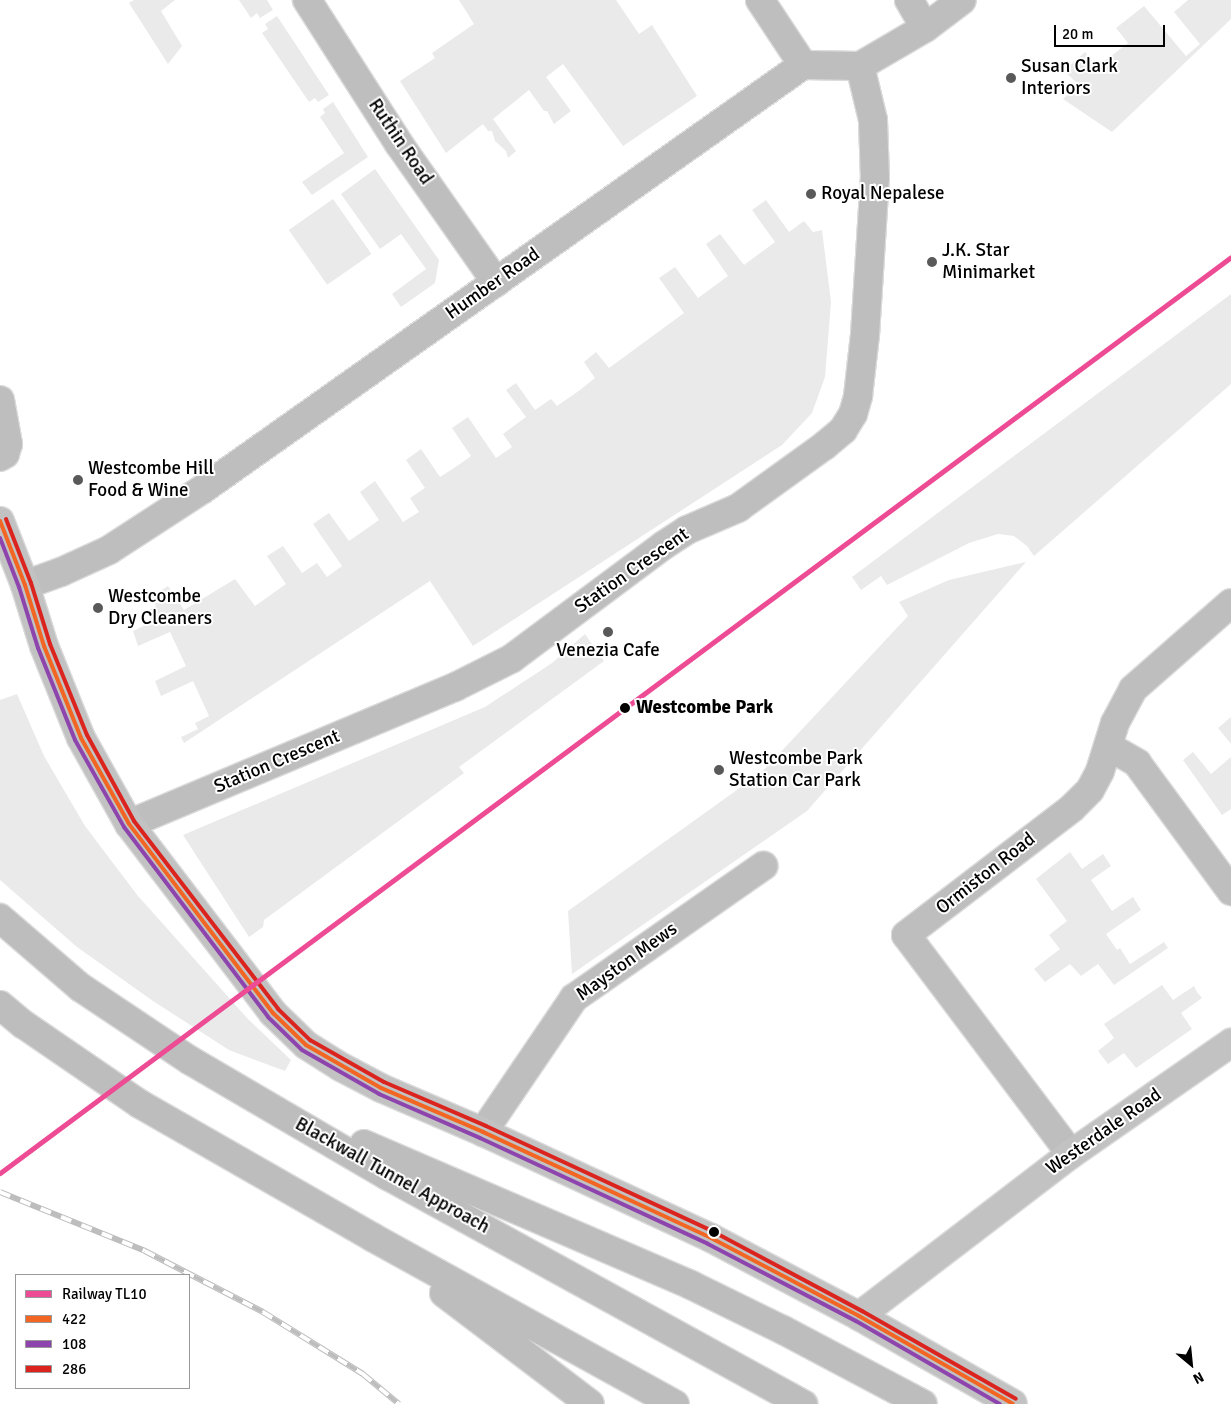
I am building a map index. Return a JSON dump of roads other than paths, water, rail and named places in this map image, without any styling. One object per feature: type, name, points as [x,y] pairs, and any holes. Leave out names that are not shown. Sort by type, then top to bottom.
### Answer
[{"type":"highway","name":"Blackwall Tunnel Approach","points":[[0,918],[80,987],[191,1061],[388,1176],[803,1404]]},
{"type":"highway","points":[[0,1005],[23,1024],[140,1104],[372,1237],[675,1404]]},
{"type":"highway","points":[[191,1061],[398,1160],[691,1285],[783,1330],[923,1404]]},
{"type":"highway","points":[[372,1237],[590,1404]]},
{"type":"street","name":"Ruthin Road","points":[[308,0],[399,144],[496,282]]},
{"type":"street","points":[[760,0],[803,64],[860,66],[925,28],[962,0]]},
{"type":"street","points":[[909,0],[925,28]]},
{"type":"street","name":"Humber Road","points":[[25,585],[78,565],[109,550],[146,527],[803,64]]},
{"type":"street","name":"Station Crescent","points":[[130,824],[455,687],[511,659],[664,545],[687,530],[738,508],[824,446],[843,430],[853,414],[858,396],[865,335],[875,178],[873,120],[860,66]]},
{"type":"street","points":[[0,400],[8,444],[5,454],[0,457]]},
{"type":"street","points":[[0,521],[25,585],[44,646],[81,738],[130,824],[273,1013],[306,1045],[341,1068],[381,1088],[483,1132],[711,1238],[859,1316],[1013,1404]]},
{"type":"street","name":"Ormiston Road","points":[[1070,1154],[906,936],[1072,808],[1090,790],[1100,771],[1123,705],[1133,689],[1231,603]]},
{"type":"street","points":[[1108,746],[1137,763],[1231,891]]},
{"type":"street","name":"Mayston Mews","points":[[483,1132],[574,998],[763,866]]},
{"type":"street","name":"Westerdale Road","points":[[859,1316],[1070,1154],[1231,1043]]},
{"type":"railway","points":[[0,1192],[145,1251],[189,1274]]},
{"type":"railway","points":[[190,1274],[263,1312],[363,1374],[399,1404]]},
{"type":"rail line","name":"TL10","points":[[0,1173],[1231,257]]},
{"type":"place","name":"Susan Clark Interiors","points":[[1011,78]]},
{"type":"place","name":"Royal Nepalese","points":[[811,194]]},
{"type":"place","name":"J.K. Star Minimarket","points":[[932,262]]},
{"type":"place","name":"Westcombe Hill Food & Wine","points":[[78,480]]},
{"type":"place","name":"Westcombe Dry Cleaners","points":[[98,608]]},
{"type":"place","name":"Venezia Cafe","points":[[608,632]]},
{"type":"place","name":"Westcombe Park","points":[[625,708]]},
{"type":"place","name":"Westcombe Park Station Car Park","points":[[719,770]]}]
